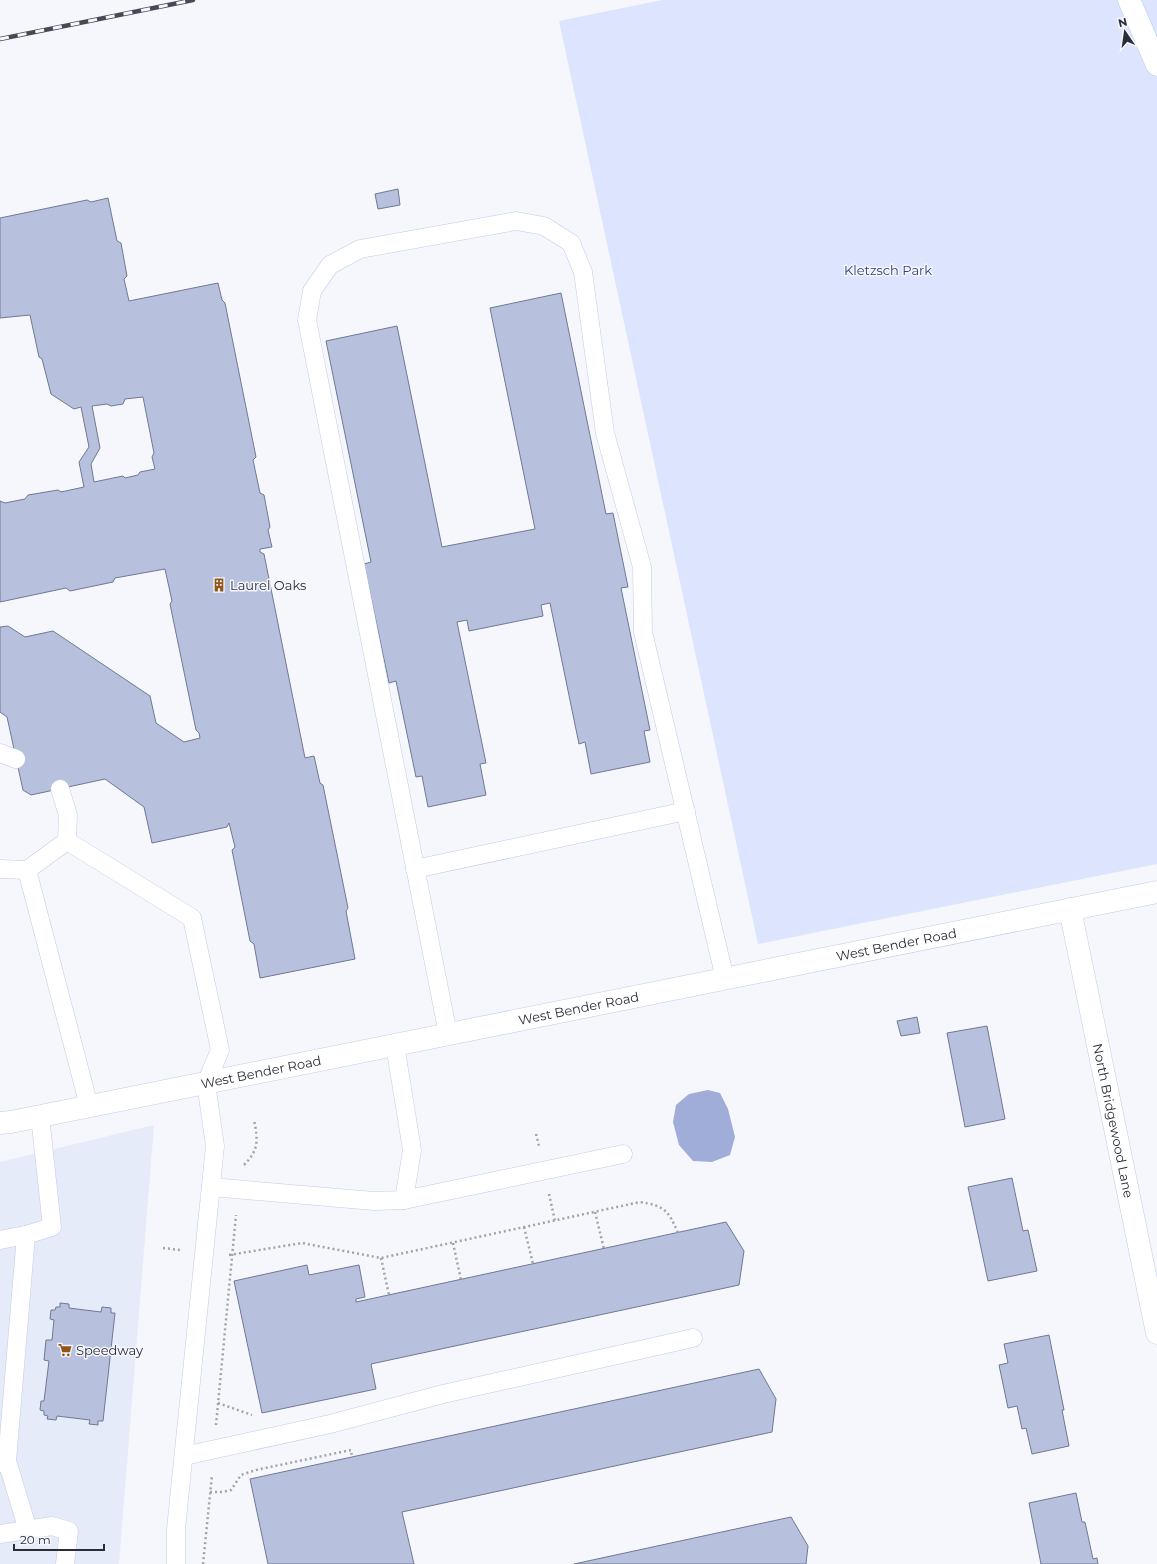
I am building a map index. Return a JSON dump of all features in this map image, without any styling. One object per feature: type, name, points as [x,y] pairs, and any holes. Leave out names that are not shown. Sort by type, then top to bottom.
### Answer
[{"type":"street","points":[[1129,0],[1157,64]]},
{"type":"street","name":"West Bender Road","points":[[4,1124],[206,1082],[1157,892]]},
{"type":"street","name":"North Bridgewood Lane","points":[[1070,909],[1157,1333]]},
{"type":"lane","points":[[448,1034],[307,320],[312,291],[330,265],[360,249],[516,221],[544,226],[571,243],[584,272],[605,432],[642,567],[643,632],[725,979]]},
{"type":"lane","points":[[60,789],[68,815],[67,841]]},
{"type":"lane","points":[[415,869],[686,811]]},
{"type":"lane","points":[[0,869],[27,870],[67,841]]},
{"type":"lane","points":[[67,841],[192,918],[220,1050],[206,1082],[215,1146],[176,1529],[176,1564]]},
{"type":"lane","points":[[27,870],[89,1106]]},
{"type":"lane","points":[[395,1045],[412,1150],[404,1200]]},
{"type":"lane","points":[[0,1240],[26,1235],[52,1227],[40,1116]]},
{"type":"lane","points":[[211,1187],[374,1201],[404,1200],[623,1154]]},
{"type":"lane","points":[[26,1235],[4,1462],[28,1530]]},
{"type":"lane","points":[[184,1456],[330,1424],[443,1394],[693,1338]]},
{"type":"lane","points":[[0,1534],[52,1526],[69,1531],[65,1564]]},
{"type":"path","points":[[241,1168],[256,1148],[258,1138],[254,1120]]},
{"type":"path","points":[[233,1255],[302,1243],[381,1258],[640,1202],[659,1205],[670,1214],[678,1233]]},
{"type":"path","points":[[215,1428],[237,1208]]},
{"type":"path","points":[[595,1212],[604,1249]]},
{"type":"path","points":[[524,1227],[533,1264]]},
{"type":"path","points":[[453,1243],[461,1280]]},
{"type":"path","points":[[381,1258],[389,1295]]},
{"type":"path","points":[[210,1492],[223,1492],[231,1490],[241,1476],[256,1470],[351,1450],[352,1457]]},
{"type":"path","points":[[203,1564],[212,1470]]},
{"type":"shaded area","points":[[154,1125],[119,1564],[0,1564],[0,1162]]},
{"type":"green space","name":"Kletzsch Park","points":[[662,0],[1157,0],[1157,864],[758,944],[559,21]]},
{"type":"water","points":[[708,1090],[720,1093],[728,1109],[735,1137],[730,1155],[712,1162],[693,1161],[679,1145],[673,1122],[676,1105],[689,1094]]},
{"type":"building","points":[[398,189],[400,205],[378,209],[375,194]]},
{"type":"building","name":"Laurel Oaks","points":[[108,198],[117,241],[121,243],[127,276],[124,279],[129,301],[218,283],[222,300],[225,303],[256,457],[253,460],[260,493],[264,495],[270,527],[268,530],[272,547],[260,549],[260,552],[264,554],[305,758],[314,756],[320,783],[323,785],[348,908],[346,911],[355,959],[260,978],[254,944],[250,941],[232,850],[235,847],[229,823],[227,827],[152,843],[144,807],[105,779],[31,795],[23,790],[7,717],[0,712],[0,627],[8,626],[25,637],[53,631],[150,696],[156,723],[184,742],[200,738],[199,733],[196,730],[170,604],[172,601],[165,569],[115,578],[113,582],[70,591],[66,588],[0,602],[0,501],[5,503],[25,499],[28,495],[58,490],[61,492],[84,487],[79,462],[89,447],[81,407],[74,409],[51,394],[42,359],[39,357],[30,315],[0,318],[0,218],[87,200],[91,202]],"holes":[[[143,397],[154,453],[152,457],[155,469],[140,472],[138,475],[125,478],[123,476],[94,482],[91,464],[100,448],[92,406],[107,404],[111,406],[123,404],[125,399]]]},
{"type":"building","points":[[561,293],[606,514],[613,513],[628,587],[621,588],[650,730],[644,731],[650,762],[591,774],[585,742],[579,744],[550,603],[541,605],[543,616],[469,631],[467,620],[457,622],[486,763],[480,764],[486,795],[428,807],[422,776],[416,777],[396,681],[389,683],[364,564],[371,562],[326,341],[397,326],[442,547],[535,529],[490,308]]},
{"type":"building","points":[[917,1017],[920,1033],[901,1036],[897,1021]]},
{"type":"building","points":[[987,1026],[1005,1119],[965,1127],[947,1033]]},
{"type":"building","points":[[1012,1178],[1023,1231],[1028,1230],[1037,1271],[988,1281],[968,1187]]},
{"type":"building","points":[[726,1222],[744,1251],[739,1285],[371,1364],[376,1389],[262,1413],[234,1281],[307,1265],[309,1275],[359,1265],[365,1297],[356,1299],[356,1302]]},
{"type":"building","points":[[60,1303],[69,1304],[69,1308],[101,1312],[102,1307],[111,1308],[111,1313],[115,1313],[103,1421],[98,1421],[98,1425],[89,1424],[90,1420],[57,1416],[56,1420],[47,1419],[48,1416],[44,1415],[44,1411],[40,1410],[41,1401],[44,1401],[49,1361],[44,1360],[46,1340],[52,1340],[54,1320],[50,1319],[51,1310],[55,1310],[56,1307],[60,1307]]},
{"type":"building","points":[[1049,1335],[1064,1410],[1062,1410],[1069,1446],[1032,1454],[1026,1428],[1022,1429],[1017,1406],[1008,1408],[999,1365],[1008,1363],[1004,1344]]},
{"type":"building","points":[[759,1369],[776,1399],[772,1432],[402,1512],[414,1564],[268,1564],[250,1479]]},
{"type":"building","points":[[1076,1493],[1082,1522],[1085,1522],[1093,1559],[1097,1558],[1098,1564],[1041,1564],[1029,1503]]},
{"type":"building","points":[[791,1517],[808,1546],[806,1564],[574,1564]]},
{"type":"railway","points":[[0,39],[193,0]]},
{"type":"place","name":"Laurel Oaks","points":[[219,585]]},
{"type":"place","name":"Speedway","points":[[65,1350]]}]
